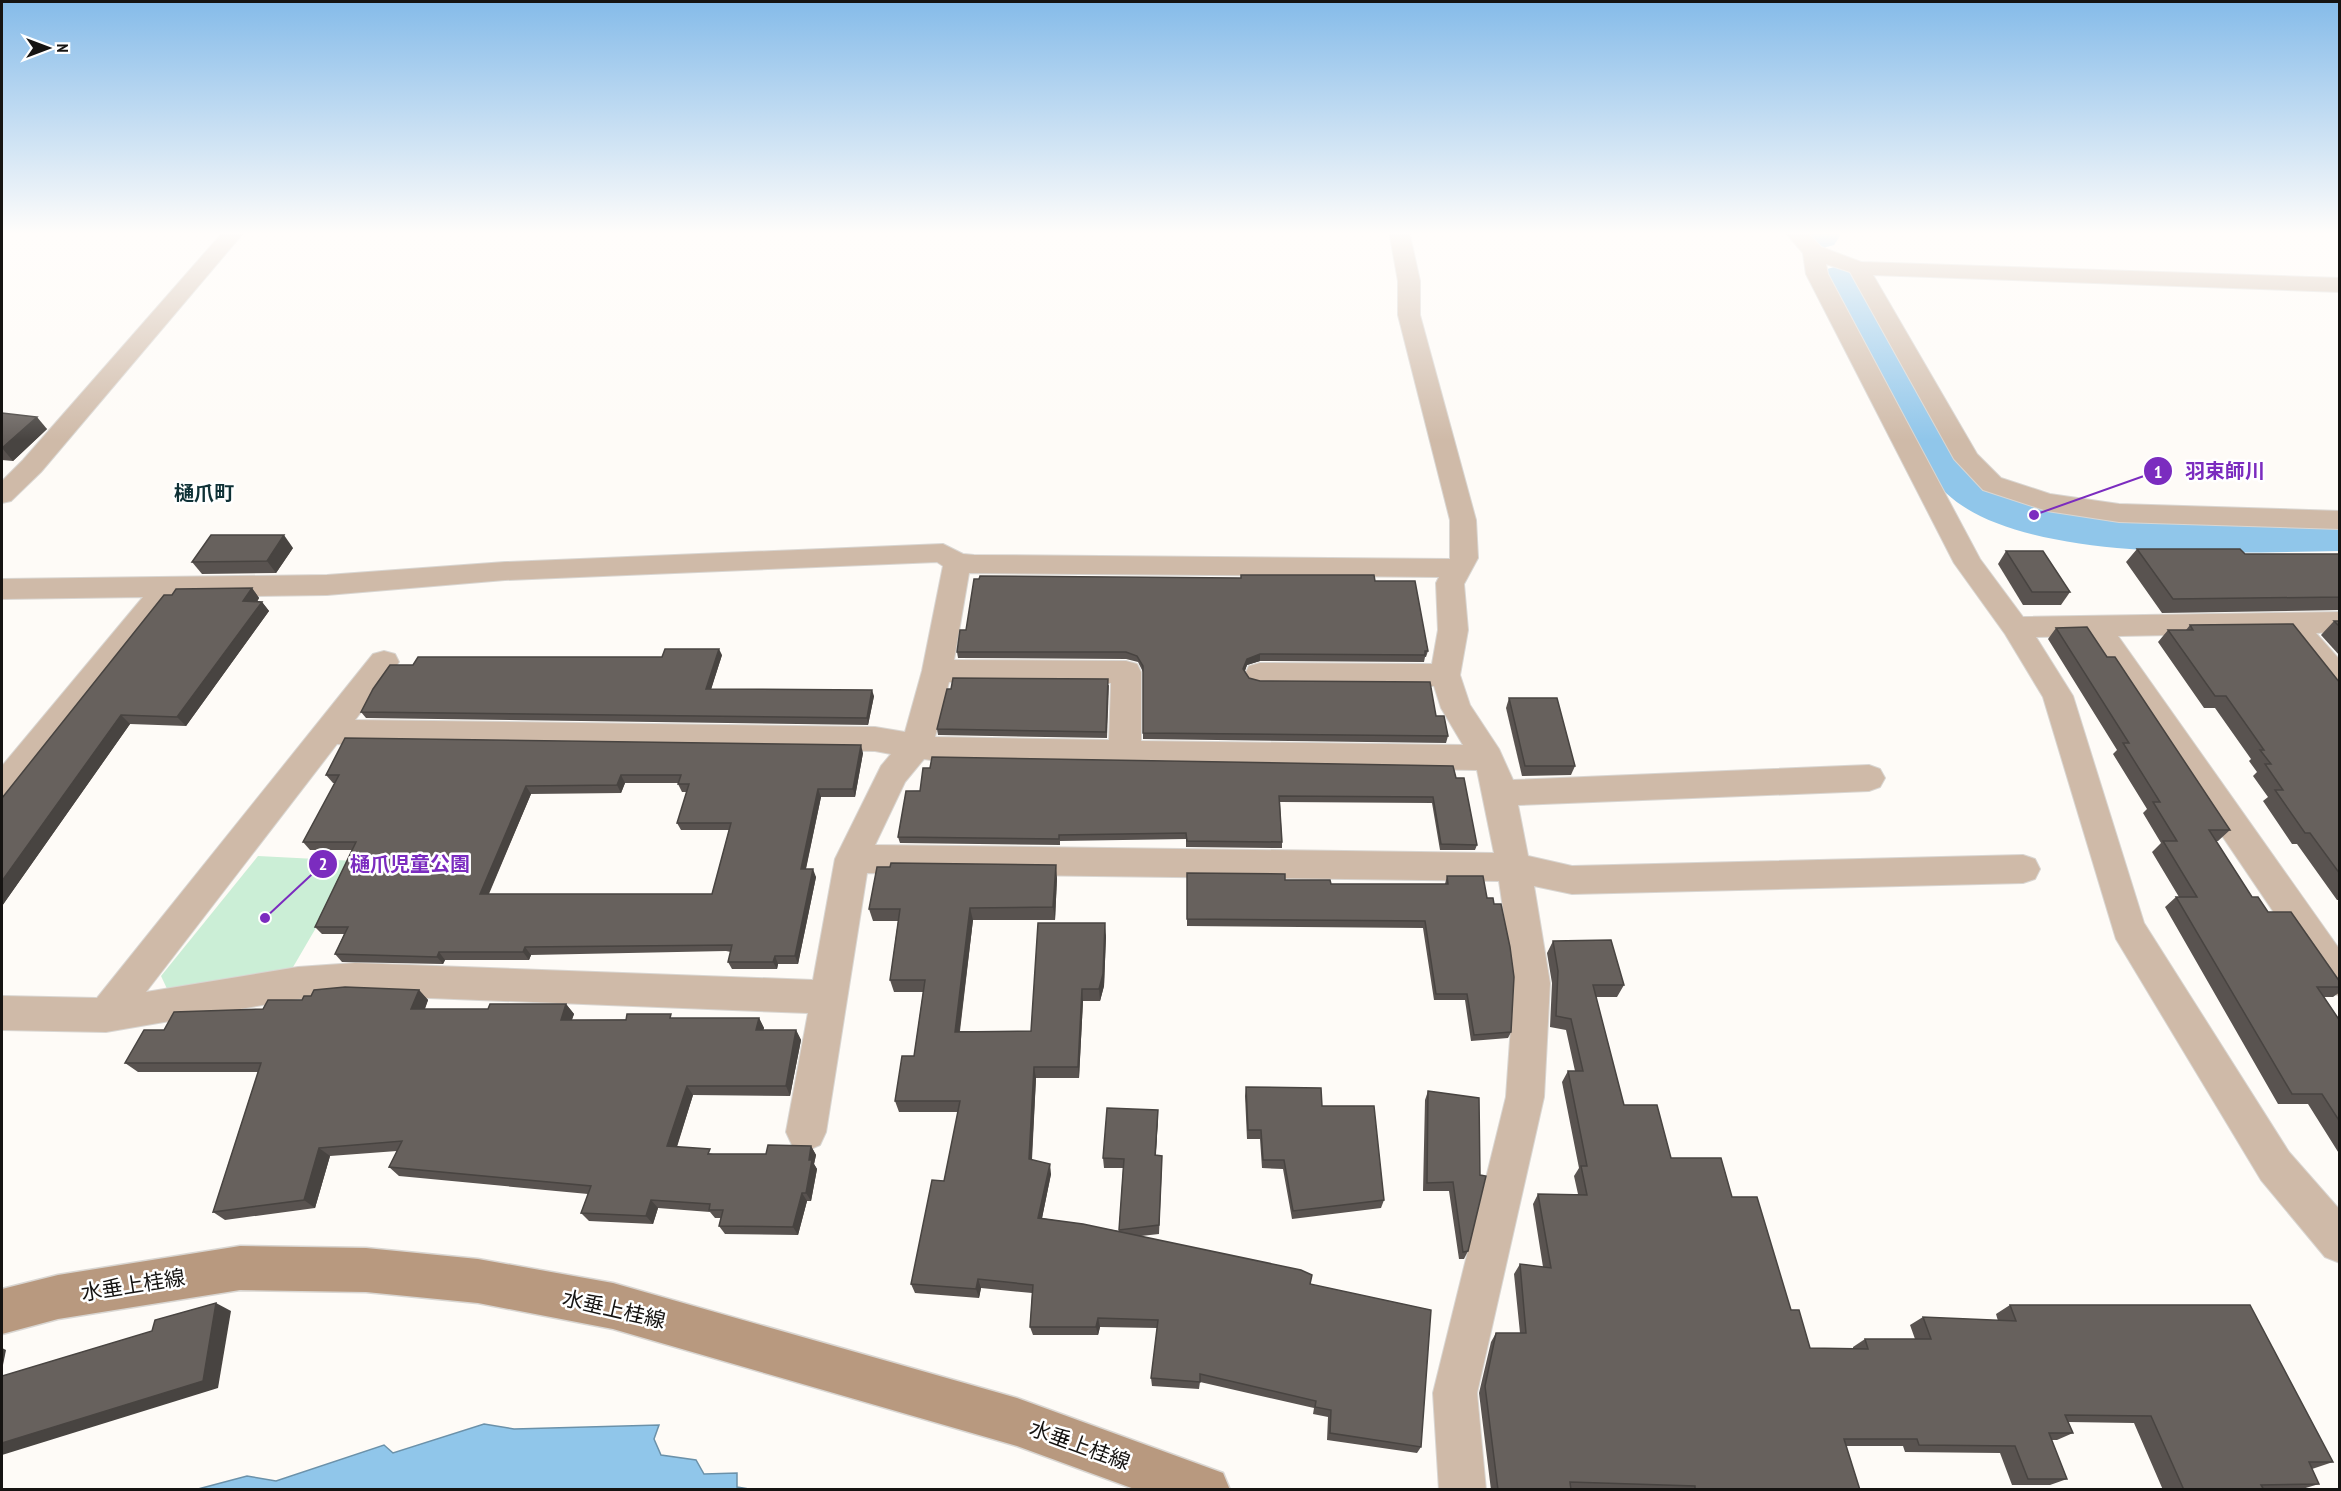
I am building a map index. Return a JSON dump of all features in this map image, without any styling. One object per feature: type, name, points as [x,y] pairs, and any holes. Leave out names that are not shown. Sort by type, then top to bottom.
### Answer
[{"type":"main road","name":"水垂上桂線","points":[[2,1312],[58,1297],[240,1268],[366,1270],[478,1281],[612,1306],[1017,1422],[1206,1490]]},
{"type":"street","points":[[2,495],[32,466],[175,301]]},
{"type":"street","points":[[1410,301],[1412,325],[1463,520],[1464,558],[1461,568],[1450,583],[1453,630],[1445,675],[1456,708],[1488,758],[1500,793],[1526,932],[1532,983],[1526,1097],[1455,1393],[1463,1490]]},
{"type":"street","points":[[1831,301],[1968,563],[2014,627],[2058,696],[2128,927],[2275,1166],[2340,1242]]},
{"type":"street","points":[[1877,301],[1967,459],[1992,484],[2047,502],[2119,513],[2340,520]]},
{"type":"street","points":[[2,589],[327,585],[505,571],[944,553],[957,563],[1461,568]]},
{"type":"street","points":[[806,1132],[852,859],[892,775],[916,745],[937,671],[957,563]]},
{"type":"street","points":[[2,788],[166,588]]},
{"type":"street","points":[[2014,627],[2340,622]]},
{"type":"street","points":[[2291,623],[2340,681]]},
{"type":"street","points":[[2096,627],[2340,980]]},
{"type":"street","points":[[106,1015],[384,662]]},
{"type":"street","points":[[937,671],[1126,672],[1125,754]]},
{"type":"street","points":[[1260,674],[1445,675]]},
{"type":"street","points":[[331,732],[875,739],[943,750],[1488,758]]},
{"type":"street","points":[[1500,793],[1869,778]]},
{"type":"street","points":[[852,859],[1513,867],[1572,880],[2023,869]]},
{"type":"street","points":[[2,1012],[106,1015],[298,983],[355,979],[829,997]]},
{"type":"green space","points":[[258,856],[355,861],[289,974],[169,993],[161,976]]},
{"type":"water","points":[[484,1424],[514,1429],[659,1425],[654,1439],[661,1455],[696,1460],[704,1474],[737,1473],[737,1487],[749,1489],[198,1489],[247,1476],[276,1481],[384,1445],[393,1453]]},
{"type":"building","points":[[2,413],[37,417],[2,448]]},
{"type":"building","points":[[211,535],[284,535],[267,561],[192,562]]},
{"type":"building","points":[[2137,549],[2240,549],[2245,554],[2340,554],[2340,597],[2173,599]]},
{"type":"building","points":[[2006,551],[2043,551],[2070,592],[2032,592]]},
{"type":"building","points":[[1241,575],[1374,575],[1375,581],[1415,581],[1428,651],[1425,651],[1425,655],[1260,654],[1247,659],[1243,669],[1249,678],[1260,681],[1430,682],[1436,716],[1444,716],[1448,736],[1143,733],[1143,666],[1137,656],[1126,652],[957,652],[960,630],[966,630],[974,579],[979,579],[980,576],[1241,578]]},
{"type":"building","points":[[252,588],[243,601],[262,602],[177,717],[121,715],[2,881],[2,798],[164,595],[172,595],[176,589]]},
{"type":"building","points":[[2293,624],[2340,683],[2340,874],[2310,833],[2305,833],[2275,790],[2283,790],[2265,764],[2271,764],[2260,750],[2264,750],[2226,696],[2215,696],[2168,630],[2193,630],[2190,625]]},
{"type":"building","points":[[2087,627],[2107,657],[2115,657],[2230,830],[2209,830],[2252,897],[2258,897],[2268,912],[2291,912],[2340,982],[2340,987],[2317,987],[2340,1021],[2340,1122],[2322,1094],[2292,1094],[2176,897],[2197,897],[2163,841],[2177,841],[2153,802],[2160,802],[2123,743],[2129,743],[2056,628]]},
{"type":"building","points":[[665,649],[719,649],[706,689],[872,690],[867,718],[361,712],[373,689],[390,665],[413,665],[418,657],[662,657]]},
{"type":"building","points":[[953,678],[1108,679],[1106,732],[937,729],[947,689],[951,689]]},
{"type":"building","points":[[1509,698],[1557,698],[1575,766],[1525,766]]},
{"type":"building","points":[[345,738],[861,745],[853,789],[818,789],[801,869],[813,869],[795,956],[775,956],[773,962],[728,962],[732,945],[525,947],[523,952],[439,952],[437,957],[335,954],[348,927],[315,927],[356,842],[303,842],[339,775],[326,775]],"holes":[[[621,775],[681,775],[678,784],[689,784],[677,823],[731,823],[712,894],[480,894],[526,786],[617,785]]]},
{"type":"building","points":[[932,757],[1453,766],[1456,778],[1464,778],[1477,845],[1441,844],[1433,797],[1279,796],[1282,842],[1187,841],[1186,833],[1059,835],[1059,839],[898,837],[906,791],[920,791],[923,768],[930,768]]},
{"type":"building","points":[[891,863],[1056,865],[1053,907],[970,908],[955,1032],[1031,1031],[1038,923],[1105,923],[1103,974],[1099,989],[1082,989],[1078,1067],[1034,1067],[1029,1159],[1050,1164],[1038,1218],[1083,1224],[1301,1270],[1312,1275],[1310,1284],[1431,1310],[1421,1447],[1330,1433],[1331,1410],[1315,1407],[1316,1401],[1200,1374],[1200,1382],[1151,1378],[1158,1320],[1098,1318],[1096,1327],[1030,1327],[1033,1285],[978,1279],[976,1289],[911,1284],[932,1180],[944,1181],[960,1101],[895,1101],[902,1056],[914,1056],[925,980],[890,980],[900,909],[869,909],[877,867],[890,867]]},
{"type":"building","points":[[1187,873],[1285,874],[1285,880],[1330,880],[1331,884],[1448,884],[1447,876],[1483,876],[1487,898],[1493,898],[1494,904],[1501,904],[1510,947],[1514,977],[1511,1032],[1474,1035],[1467,994],[1436,994],[1425,921],[1187,919]]},
{"type":"building","points":[[1611,940],[1624,985],[1593,985],[1624,1105],[1657,1105],[1671,1158],[1721,1158],[1732,1197],[1757,1197],[1791,1310],[1799,1310],[1810,1348],[1868,1349],[1865,1339],[1931,1339],[1923,1317],[2016,1321],[2010,1305],[2250,1305],[2333,1462],[2309,1462],[2319,1484],[2261,1485],[2264,1490],[2184,1490],[2151,1416],[2065,1415],[2073,1433],[2049,1433],[2067,1479],[2028,1479],[2015,1446],[1919,1445],[1917,1439],[1844,1439],[1860,1490],[1695,1490],[1695,1486],[1570,1482],[1571,1490],[1498,1490],[1485,1386],[1496,1333],[1526,1333],[1520,1264],[1551,1268],[1538,1194],[1587,1195],[1581,1166],[1587,1166],[1568,1071],[1583,1071],[1571,1019],[1556,1016],[1558,971],[1553,941]]},
{"type":"building","points":[[345,987],[419,990],[411,1009],[488,1009],[490,1004],[566,1004],[561,1020],[626,1020],[627,1014],[671,1014],[670,1018],[759,1018],[756,1030],[796,1030],[786,1086],[687,1086],[667,1146],[710,1149],[708,1154],[766,1154],[768,1145],[811,1146],[809,1160],[812,1160],[806,1193],[802,1193],[793,1227],[719,1226],[723,1210],[709,1210],[710,1204],[651,1200],[646,1216],[581,1213],[591,1186],[389,1167],[402,1141],[319,1148],[304,1200],[213,1212],[261,1063],[125,1063],[144,1030],[164,1030],[174,1012],[263,1009],[268,1000],[302,1000],[304,996],[311,996],[314,990]]},
{"type":"building","points":[[1246,1087],[1321,1088],[1322,1106],[1374,1106],[1384,1200],[1293,1211],[1284,1160],[1263,1160],[1261,1130],[1248,1130]]},
{"type":"building","points":[[1428,1091],[1479,1098],[1480,1175],[1486,1176],[1468,1251],[1463,1252],[1453,1182],[1427,1183]]},
{"type":"building","points":[[1107,1108],[1158,1110],[1155,1155],[1162,1156],[1159,1225],[1119,1230],[1124,1159],[1103,1158]]},
{"type":"building","points":[[216,1303],[203,1381],[2,1443],[2,1376],[152,1331],[155,1320]]},
{"type":"waterway","points":[[1855,301],[1948,463],[1967,484],[2000,504],[2043,519],[2092,528],[2145,533],[2340,533]]},
{"type":"place","name":"羽束師川","points":[[2034,515]]},
{"type":"place","name":"樋爪児童公園","points":[[265,918]]},
{"type":"district","name":"樋爪町","points":[[204,493]]}]
